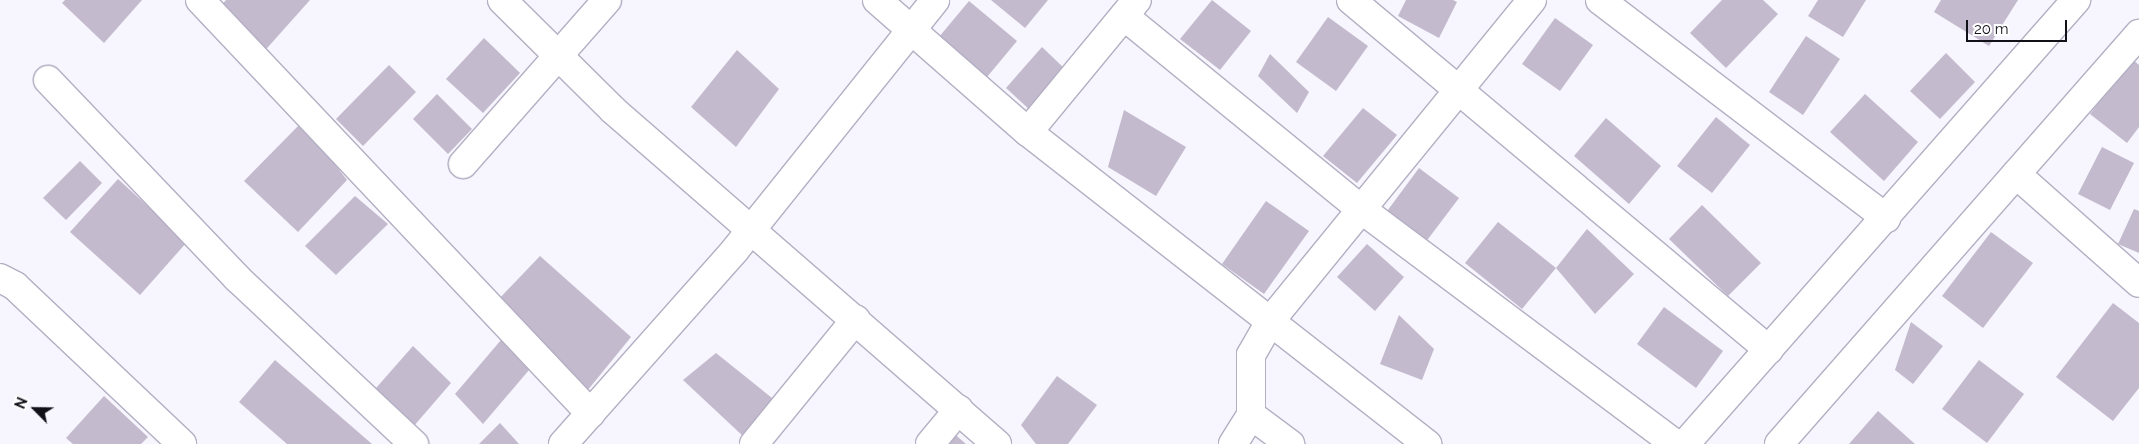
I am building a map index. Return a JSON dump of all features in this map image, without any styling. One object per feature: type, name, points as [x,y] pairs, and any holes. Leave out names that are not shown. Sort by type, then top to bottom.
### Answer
[{"type":"street","points":[[200,0],[591,414]]},
{"type":"street","points":[[502,0],[558,56],[751,230],[856,319],[997,444]]},
{"type":"street","points":[[463,164],[607,0]]},
{"type":"street","points":[[877,0],[909,33],[1028,132],[1271,320],[1427,444]]},
{"type":"street","points":[[563,444],[751,230],[935,0]]},
{"type":"street","points":[[1351,0],[1769,350]]},
{"type":"street","points":[[1233,444],[1251,415],[1251,355],[1271,320],[1532,0]]},
{"type":"street","points":[[1600,0],[1886,218]]},
{"type":"street","points":[[1685,444],[2076,0]]},
{"type":"street","points":[[1028,132],[1131,8],[1361,209],[1675,444]]},
{"type":"street","points":[[1779,444],[2138,38]]},
{"type":"street","points":[[48,80],[237,278],[414,444]]},
{"type":"street","points":[[2016,174],[2139,283]]},
{"type":"street","points":[[0,278],[15,286],[182,444]]},
{"type":"street","points":[[754,444],[856,319]]},
{"type":"street","points":[[930,444],[959,409]]},
{"type":"street","points":[[1251,415],[1290,444]]},
{"type":"building","points":[[65,0],[142,0],[104,43],[62,3]]},
{"type":"building","points":[[226,0],[310,0],[260,56],[217,10]]},
{"type":"building","points":[[991,0],[1048,0],[1025,28]]},
{"type":"building","points":[[1212,0],[1251,31],[1220,70],[1180,39]]},
{"type":"building","points":[[1406,0],[1453,0],[1457,2],[1439,38],[1398,16]]},
{"type":"building","points":[[1722,0],[1763,0],[1778,14],[1726,68],[1690,33]]},
{"type":"building","points":[[1818,0],[1866,0],[1843,37],[1808,16]]},
{"type":"building","points":[[1941,0],[2018,0],[1989,46],[1934,12]]},
{"type":"building","points":[[969,1],[1017,41],[987,77],[939,37]]},
{"type":"building","points":[[1328,17],[1368,46],[1336,91],[1296,62]]},
{"type":"building","points":[[1555,18],[1593,45],[1560,91],[1522,64]]},
{"type":"building","points":[[1806,36],[1840,59],[1803,115],[1769,92]]},
{"type":"building","points":[[484,38],[520,73],[483,113],[446,79]]},
{"type":"building","points":[[1042,47],[1065,69],[1030,110],[1006,88]]},
{"type":"building","points":[[737,50],[779,89],[736,147],[691,107]]},
{"type":"building","points":[[1946,53],[1975,82],[1940,119],[1910,91]]},
{"type":"building","points":[[1270,54],[1309,92],[1297,113],[1258,76]]},
{"type":"building","points":[[2132,59],[2139,65],[2139,127],[2127,143],[2090,114]]},
{"type":"building","points":[[389,65],[416,92],[363,146],[336,119]]},
{"type":"building","points":[[437,94],[472,129],[448,154],[413,119]]},
{"type":"building","points":[[1865,94],[1918,142],[1884,181],[1830,132]]},
{"type":"building","points":[[1363,108],[1397,135],[1357,183],[1323,156]]},
{"type":"building","points":[[1124,110],[1186,147],[1156,196],[1108,167]]},
{"type":"building","points":[[1716,117],[1750,145],[1712,193],[1677,166]]},
{"type":"building","points":[[1606,118],[1661,166],[1629,204],[1574,156]]},
{"type":"building","points":[[302,122],[347,180],[298,232],[244,181]]},
{"type":"building","points":[[2102,147],[2134,163],[2110,210],[2078,194]]},
{"type":"building","points":[[80,161],[102,183],[66,220],[43,198]]},
{"type":"building","points":[[1419,168],[1459,198],[1422,247],[1382,218]]},
{"type":"building","points":[[118,179],[187,242],[140,295],[70,232]]},
{"type":"building","points":[[355,196],[388,224],[336,275],[305,246]]},
{"type":"building","points":[[1266,201],[1309,231],[1264,294],[1222,264]]},
{"type":"building","points":[[1702,205],[1761,263],[1728,296],[1669,239]]},
{"type":"building","points":[[2134,209],[2139,211],[2139,253],[2118,244]]},
{"type":"building","points":[[1498,222],[1556,268],[1522,309],[1465,263]]},
{"type":"building","points":[[1587,229],[1634,274],[1595,314],[1556,268]]},
{"type":"building","points":[[1991,232],[2033,263],[1983,328],[1942,296]]},
{"type":"building","points":[[1367,244],[1404,277],[1375,311],[1337,277]]},
{"type":"building","points":[[540,256],[631,337],[583,396],[496,302]]},
{"type":"building","points":[[2113,303],[2139,323],[2139,388],[2113,421],[2056,377]]},
{"type":"building","points":[[1664,307],[1723,351],[1696,388],[1637,344]]},
{"type":"building","points":[[1399,315],[1434,349],[1422,380],[1380,364]]},
{"type":"building","points":[[1911,322],[1943,346],[1913,384],[1895,370]]},
{"type":"building","points":[[501,340],[529,370],[483,424],[455,394]]},
{"type":"building","points":[[413,346],[451,383],[407,434],[369,396]]},
{"type":"building","points":[[716,353],[772,398],[744,437],[683,380]]},
{"type":"building","points":[[275,360],[372,444],[287,444],[239,402]]},
{"type":"building","points":[[1979,360],[2024,394],[1987,443],[1942,409]]},
{"type":"building","points":[[1057,376],[1097,405],[1068,444],[1036,444],[1021,425]]},
{"type":"building","points":[[104,396],[148,437],[141,444],[73,444],[66,438]]},
{"type":"building","points":[[1878,411],[1915,444],[1849,444]]},
{"type":"building","points":[[500,423],[519,444],[479,444]]},
{"type":"building","points":[[951,431],[966,444],[939,444]]}]
